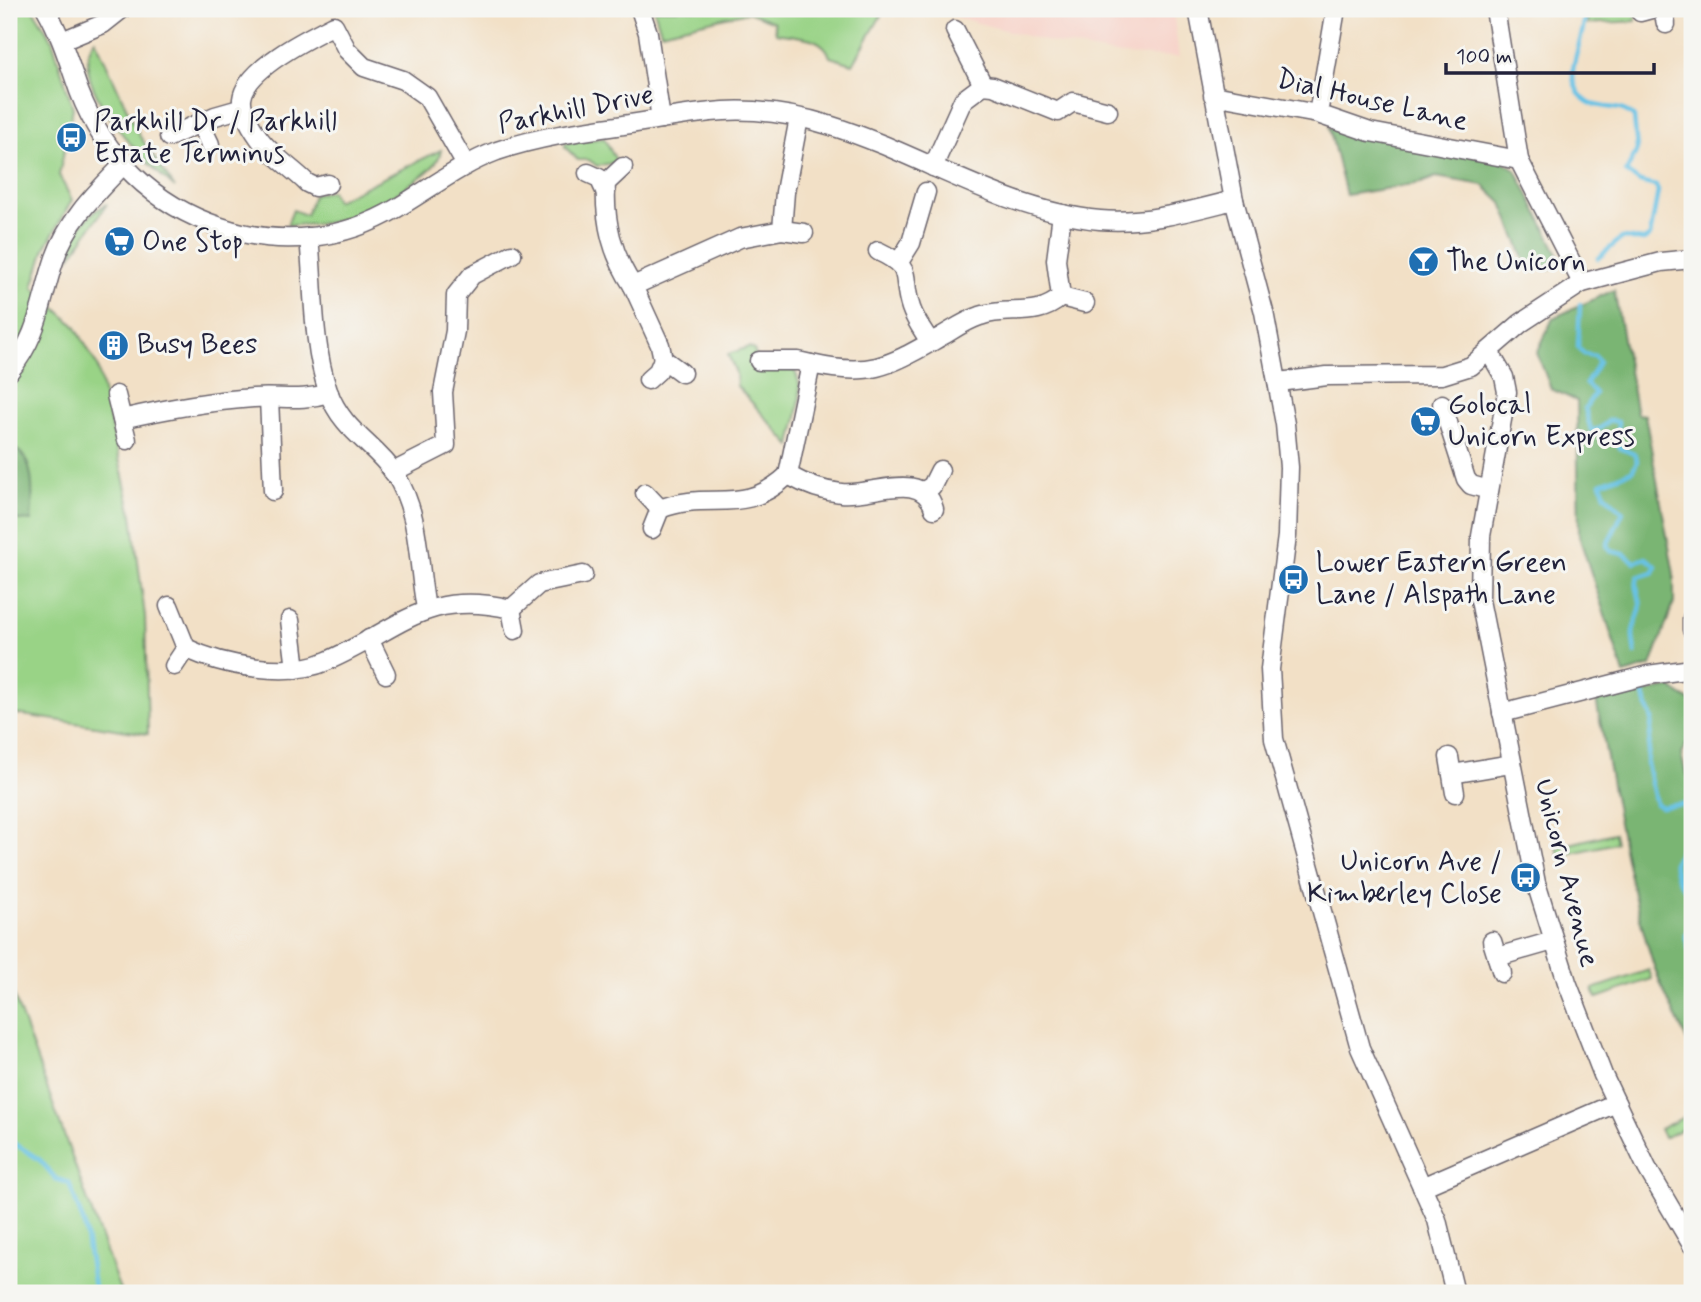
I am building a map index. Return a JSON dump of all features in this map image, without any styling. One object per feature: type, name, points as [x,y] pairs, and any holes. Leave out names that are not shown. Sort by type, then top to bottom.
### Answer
[{"type":"street","name":"Parkhill Drive","points":[[46,9],[62,41],[91,117],[122,166],[160,196],[201,220],[265,237],[309,237],[341,232],[382,217],[466,165],[528,141],[661,119],[742,111],[799,118],[877,142],[1000,194],[1062,214],[1120,222],[1176,215],[1234,200]]},
{"type":"street","points":[[62,41],[103,24],[122,9]]},
{"type":"street","points":[[640,9],[648,33],[661,119]]},
{"type":"street","points":[[1198,9],[1234,200],[1264,312],[1279,382],[1289,481],[1287,536],[1270,669],[1275,739],[1360,1048],[1440,1230],[1455,1293]]},
{"type":"street","points":[[1318,114],[1336,9]]},
{"type":"street","points":[[1495,9],[1519,160],[1589,281]]},
{"type":"street","points":[[328,184],[314,187],[307,183],[259,139],[243,108],[242,95],[258,73],[289,50],[334,24],[347,50],[363,67],[403,80],[427,97],[466,165]]},
{"type":"street","points":[[955,30],[984,85]]},
{"type":"street","points":[[933,167],[963,100],[984,85],[993,86],[1058,120],[1073,102],[1108,111]]},
{"type":"street","name":"Dial House Lane","points":[[1213,95],[1318,114],[1370,132],[1519,160]]},
{"type":"street","points":[[169,138],[200,123],[243,108]]},
{"type":"street","points":[[782,230],[785,192],[799,118]]},
{"type":"street","points":[[200,123],[210,144]]},
{"type":"street","points":[[9,372],[27,350],[55,256],[71,223],[122,166]]},
{"type":"street","points":[[622,167],[610,176],[606,193],[611,244],[660,345],[663,359],[658,371],[648,380]]},
{"type":"street","points":[[588,173],[599,178],[606,193]]},
{"type":"street","points":[[899,262],[911,243],[926,192]]},
{"type":"street","points":[[1061,297],[1055,260],[1062,214]]},
{"type":"street","points":[[633,286],[740,238],[782,230],[804,233]]},
{"type":"street","points":[[309,237],[319,342],[329,393],[354,433],[393,472],[414,517],[426,608]]},
{"type":"street","points":[[878,251],[899,262],[904,270],[913,313],[930,342]]},
{"type":"street","points":[[393,472],[446,445],[443,392],[455,331],[456,295],[472,275],[512,254]]},
{"type":"street","points":[[1279,382],[1327,376],[1442,375],[1471,366],[1490,353],[1521,324],[1589,281],[1661,262],[1692,258]]},
{"type":"street","points":[[759,361],[797,361],[850,372],[863,371],[886,364],[980,315],[1010,310],[1038,311],[1061,297],[1085,303]]},
{"type":"street","name":"Unicorn Avenue","points":[[1490,353],[1504,377],[1507,392],[1481,536],[1480,600],[1536,883],[1582,1022],[1616,1103],[1655,1182],[1692,1245]]},
{"type":"street","points":[[663,359],[682,373]]},
{"type":"street","points":[[660,509],[700,500],[756,498],[788,475],[811,364]]},
{"type":"street","points":[[122,419],[161,410],[269,398],[306,400],[329,393]]},
{"type":"street","points":[[116,395],[127,440]]},
{"type":"street","points":[[269,398],[273,491]]},
{"type":"street","points":[[1442,404],[1466,479],[1471,485],[1489,490]]},
{"type":"street","points":[[924,491],[932,486],[940,470]]},
{"type":"street","points":[[788,475],[842,494],[894,487],[924,491],[931,496],[934,509]]},
{"type":"street","points":[[645,493],[660,509]]},
{"type":"street","points":[[652,529],[660,509]]},
{"type":"street","points":[[511,609],[539,584],[583,575]]},
{"type":"street","points":[[186,648],[254,667],[296,669],[326,662],[426,608],[465,602],[511,609]]},
{"type":"street","points":[[169,606],[186,648]]},
{"type":"street","points":[[511,609],[515,631]]},
{"type":"street","points":[[1692,618],[1692,630]]},
{"type":"street","points":[[290,620],[296,669]]},
{"type":"street","points":[[369,639],[386,674]]},
{"type":"street","points":[[174,666],[186,648]]},
{"type":"street","points":[[1502,713],[1640,678],[1692,669]]},
{"type":"street","points":[[1455,793],[1450,766],[1511,764]]},
{"type":"street","points":[[1497,957],[1553,941]]},
{"type":"street","points":[[1422,1187],[1616,1103]]},
{"type":"shaded area","points":[[926,9],[1173,9],[1179,57],[1121,55],[1049,42]]},
{"type":"green space","points":[[9,9],[33,9],[52,40],[73,108],[59,175],[72,200],[45,248],[33,287],[75,326],[97,365],[132,515],[145,616],[148,734],[9,713]]},
{"type":"green space","points":[[654,9],[885,9],[853,64],[830,57],[827,50],[816,41],[776,33],[774,22],[748,12],[661,32]]},
{"type":"green space","points":[[1586,9],[1635,9],[1636,21],[1588,24]]},
{"type":"green space","points":[[95,39],[139,135],[175,188],[128,141],[98,99],[90,77],[88,57]]},
{"type":"green space","points":[[1329,127],[1503,161],[1516,170],[1558,254],[1551,269],[1527,266],[1502,203],[1483,185],[1436,177],[1421,183],[1346,195]]},
{"type":"green space","points":[[604,138],[617,162],[597,166],[589,160],[578,160],[565,147],[565,143]]},
{"type":"green space","points":[[441,150],[434,165],[427,172],[369,210],[324,223],[287,225],[293,210],[306,215],[314,194],[331,191],[336,201]]},
{"type":"green space","points":[[107,204],[71,256],[77,231],[93,213]]},
{"type":"green space","points":[[1614,290],[1637,414],[1645,415],[1674,574],[1674,602],[1651,666],[1624,674],[1579,536],[1577,401],[1551,389],[1537,353],[1553,318]]},
{"type":"green space","points":[[749,347],[754,350],[760,368],[794,370],[798,378],[799,407],[791,446],[737,386],[736,373],[728,354]]},
{"type":"green space","points":[[9,447],[25,458],[29,467],[32,489],[31,521],[9,519]]},
{"type":"green space","points":[[1671,688],[1692,702],[1692,735],[1681,754],[1686,774],[1692,781],[1692,1052],[1661,986],[1643,931],[1627,865],[1596,700]]},
{"type":"green space","points":[[1614,833],[1616,843],[1559,856],[1557,847]]},
{"type":"green space","points":[[1649,970],[1652,979],[1597,998],[1593,989]]},
{"type":"green space","points":[[9,982],[121,1293],[9,1293]]},
{"type":"green space","points":[[1692,1113],[1692,1124],[1664,1138],[1660,1129]]},
{"type":"waterway","points":[[1584,9],[1583,29],[1573,67],[1574,82],[1579,94],[1586,101],[1618,108],[1634,117],[1637,150],[1626,172],[1640,182],[1656,186],[1658,191],[1650,236],[1644,240],[1622,238],[1598,258]]},
{"type":"waterway","points":[[1580,304],[1578,347],[1584,354],[1595,356],[1599,362],[1586,384],[1595,393],[1585,408],[1591,430],[1600,428],[1609,420],[1618,422],[1617,442],[1620,448],[1636,455],[1637,462],[1632,471],[1601,483],[1605,495],[1623,512],[1607,545],[1610,551],[1624,554],[1635,562],[1646,558],[1656,566],[1654,572],[1638,577],[1637,581],[1641,606],[1633,630],[1635,653]]},
{"type":"waterway","points":[[1643,693],[1652,719],[1647,764],[1656,804],[1661,807],[1683,804],[1691,817],[1674,866],[1681,884],[1692,892]]},
{"type":"waterway","points":[[1692,925],[1685,935],[1692,957]]},
{"type":"waterway","points":[[9,1140],[40,1160],[56,1179],[69,1183],[84,1224],[95,1293]]},
{"type":"place","name":"Parkhill Dr / Parkhill Estate Terminus","points":[[71,138]]},
{"type":"place","name":"One Stop","points":[[119,242]]},
{"type":"place","name":"The Unicorn","points":[[1423,262]]},
{"type":"place","name":"Busy Bees","points":[[114,345]]},
{"type":"place","name":"Golocal Unicorn Express","points":[[1425,421]]},
{"type":"place","name":"Lower Eastern Green Lane / Alspath Lane","points":[[1293,579]]},
{"type":"place","name":"Unicorn Ave / Kimberley Close","points":[[1525,878]]}]
